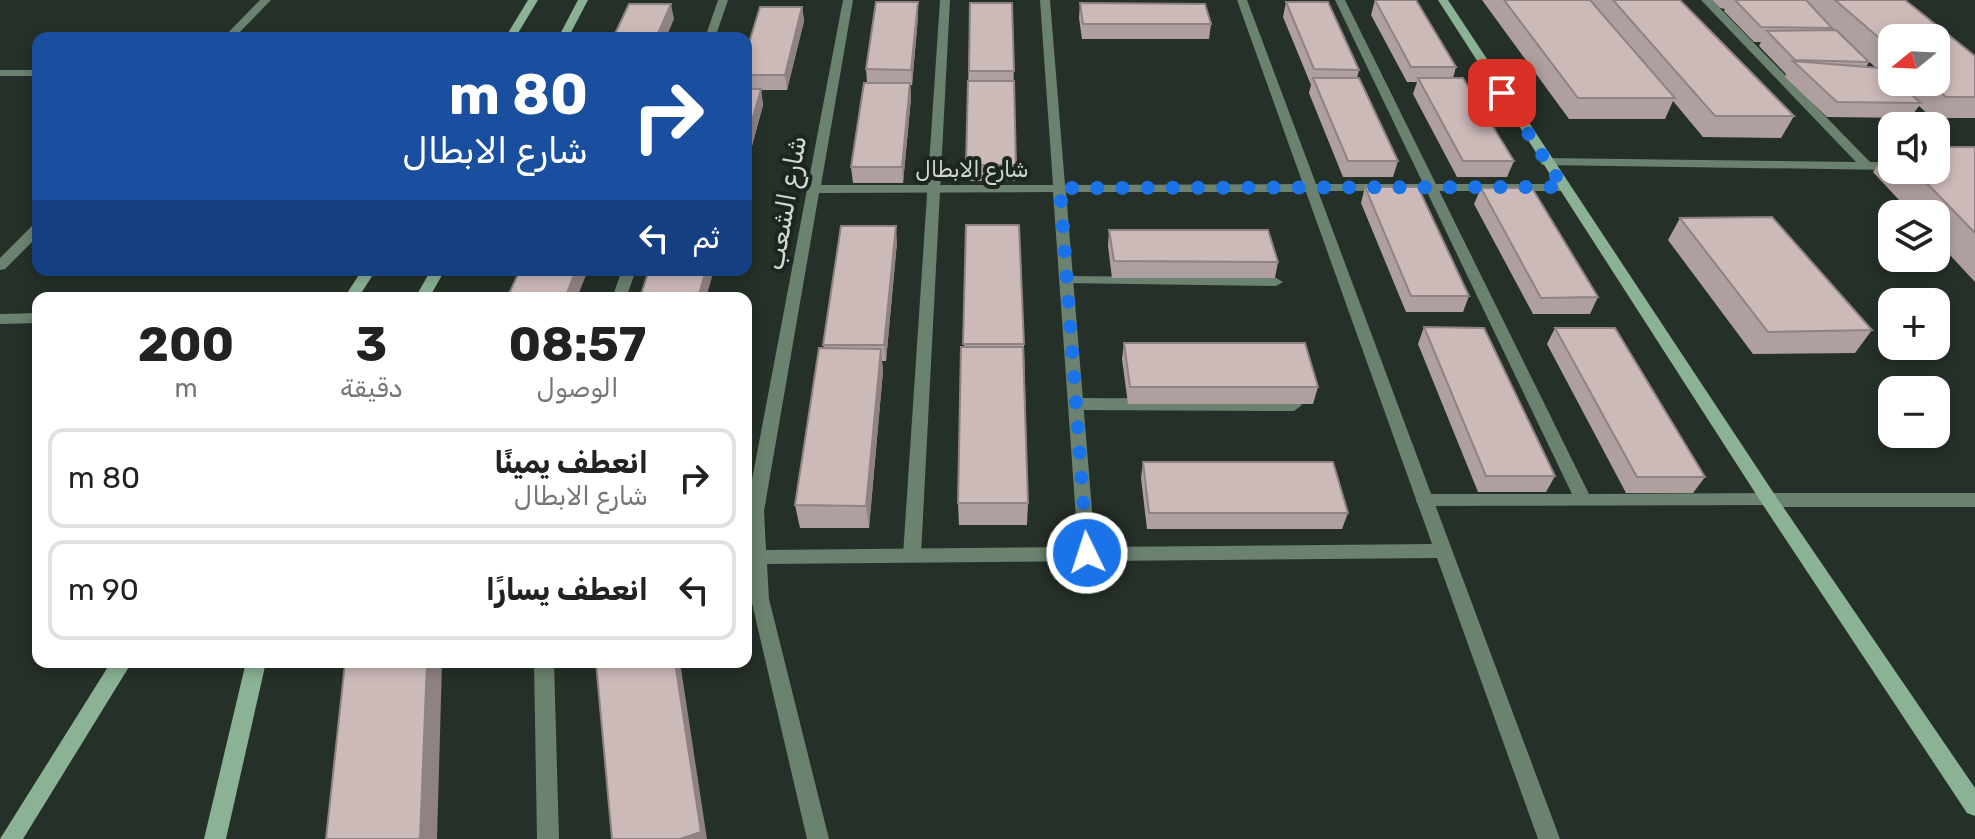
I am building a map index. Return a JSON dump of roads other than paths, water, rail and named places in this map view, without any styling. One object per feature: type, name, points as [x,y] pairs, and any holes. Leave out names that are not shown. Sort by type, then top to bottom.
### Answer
[{"type":"street","points":[[234,32],[266,0]]},
{"type":"street","points":[[514,32],[533,0]]},
{"type":"street","points":[[566,32],[583,0]]},
{"type":"street","points":[[712,32],[723,0]]},
{"type":"street","name":"شارع الشعب","points":[[818,839],[752,557],[755,511],[848,0]]},
{"type":"street","points":[[912,555],[931,189],[945,0]]},
{"type":"street","points":[[1045,0],[1087,553]]},
{"type":"street","points":[[1242,0],[1549,839]]},
{"type":"street","points":[[1340,0],[1583,500]]},
{"type":"street","points":[[1443,0],[1769,500],[1975,806]]},
{"type":"street","points":[[1706,0],[1878,177]]},
{"type":"street","points":[[0,73],[32,73]]},
{"type":"street","points":[[1546,162],[1878,165]]},
{"type":"street","name":"شارع الابطال","points":[[813,189],[1563,187]]},
{"type":"street","points":[[0,266],[32,234]]},
{"type":"street","points":[[1067,280],[1276,282]]},
{"type":"street","points":[[0,319],[32,318]]},
{"type":"street","points":[[1076,404],[1294,405]]},
{"type":"street","points":[[1425,501],[1975,500]]},
{"type":"street","points":[[752,557],[1444,551]]},
{"type":"street","points":[[11,839],[118,668]]},
{"type":"street","points":[[215,839],[255,668]]},
{"type":"street","points":[[544,668],[548,839]]}]
